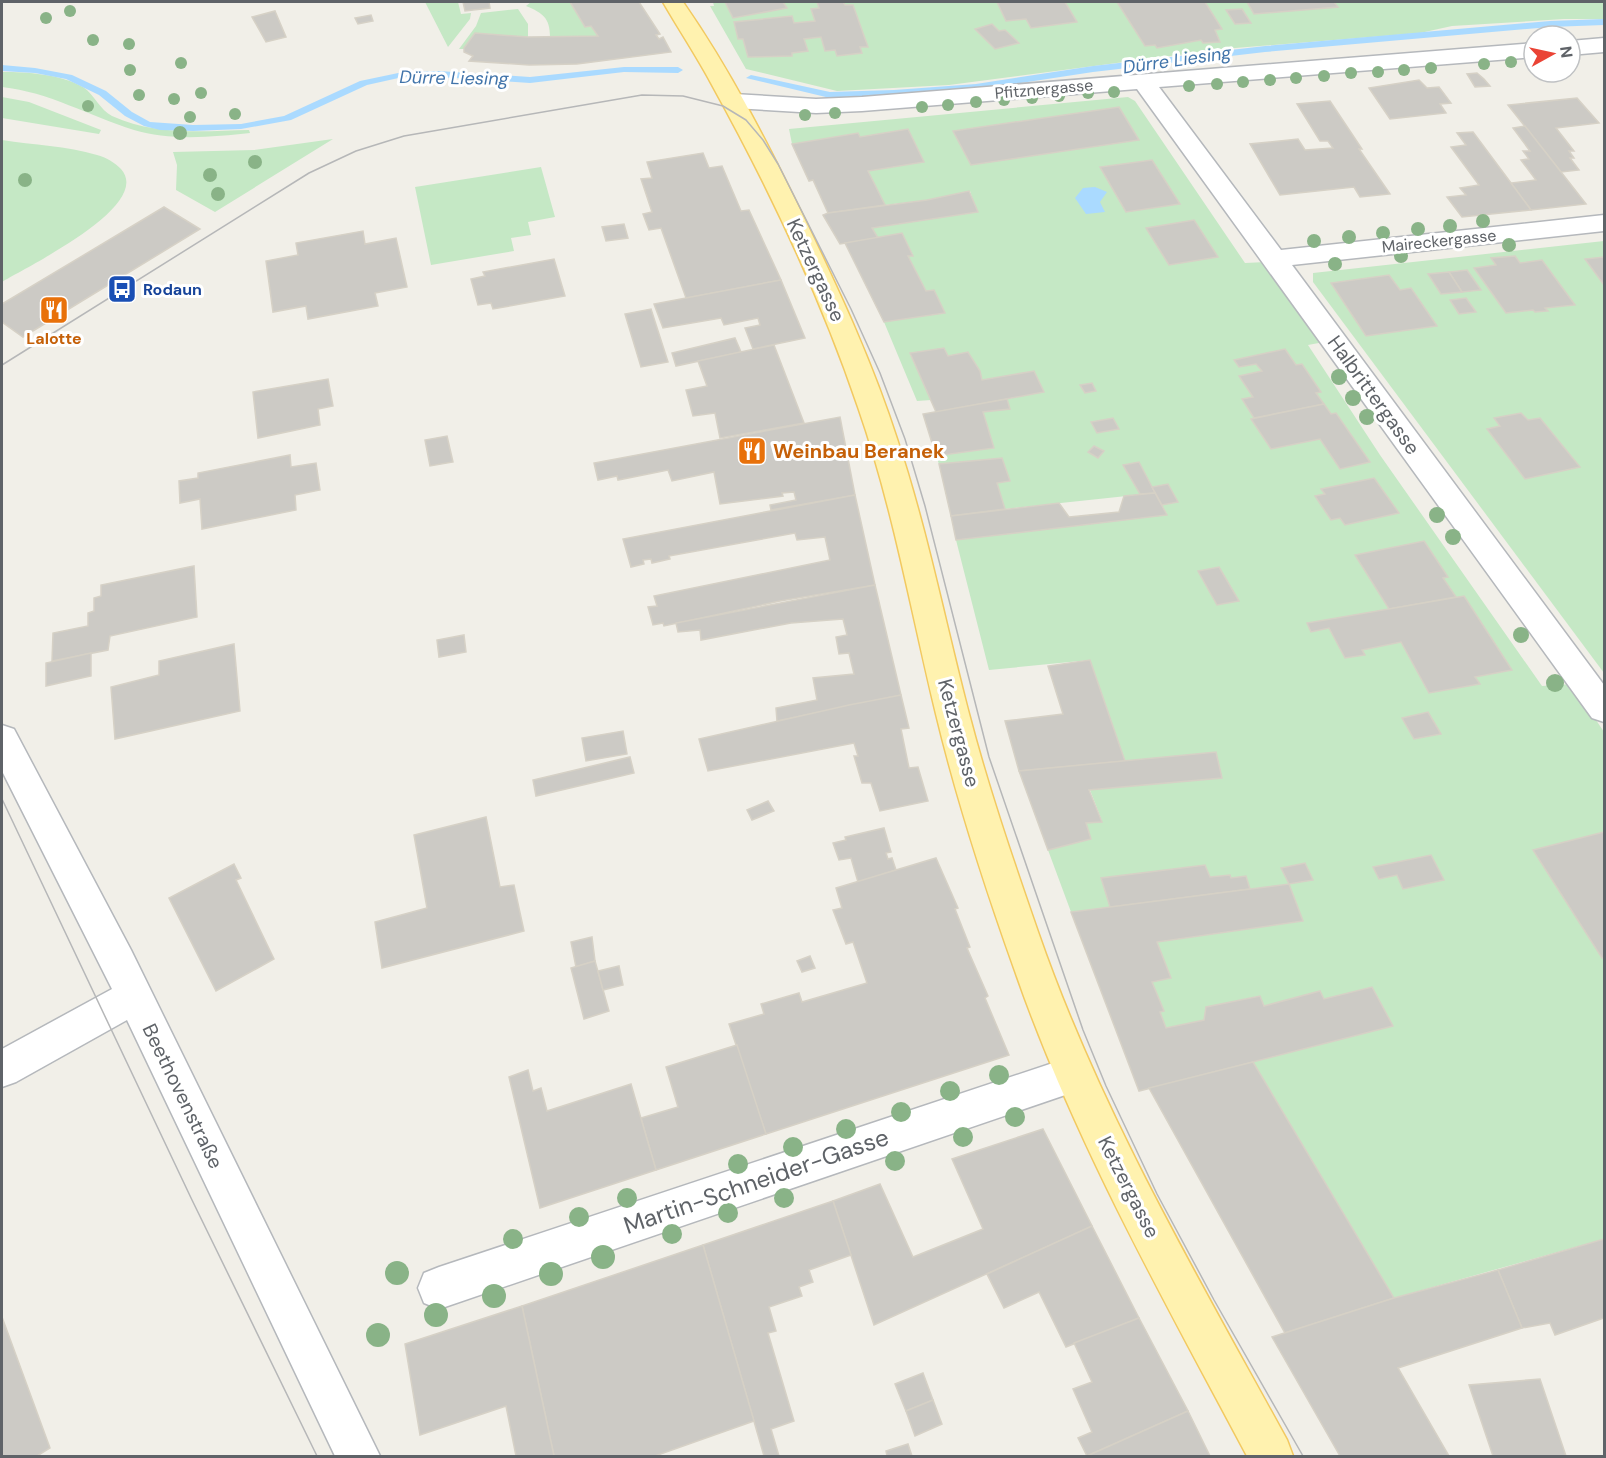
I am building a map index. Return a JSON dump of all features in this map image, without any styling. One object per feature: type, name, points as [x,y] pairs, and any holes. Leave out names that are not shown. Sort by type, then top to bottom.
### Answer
[{"type":"main road","name":"Ketzergasse","points":[[673,2],[734,101],[837,314],[871,399],[896,479],[937,653],[972,786],[1034,969],[1074,1074],[1123,1179],[1271,1456]]},
{"type":"street","points":[[1582,47],[1605,45]]},
{"type":"street","name":"Pfitznergasse","points":[[734,101],[816,106],[862,104],[1522,51]]},
{"type":"street","name":"Halbrittergasse","points":[[1142,80],[1605,710]]},
{"type":"street","name":"Maireckergasse","points":[[1274,259],[1605,223]]},
{"type":"street","name":"Beethovenstraße","points":[[2,739],[134,997],[358,1456]]},
{"type":"street","points":[[2,1069],[134,997]]},
{"type":"street","name":"Martin-Schneider-Gasse","points":[[439,1288],[1074,1074]]},
{"type":"green space","points":[[425,2],[458,2],[461,14],[471,13],[470,19],[448,47]]},
{"type":"green space","points":[[531,2],[570,2],[585,27],[591,26],[598,36],[550,37],[549,25],[544,17],[526,6]]},
{"type":"green space","points":[[713,2],[1604,2],[1604,19],[1564,19],[1452,26],[1420,33],[1223,49],[949,85],[837,91],[746,69],[710,6],[714,6]]},
{"type":"green space","points":[[518,9],[528,24],[528,37],[475,33],[464,49],[459,49],[476,26],[481,13]]},
{"type":"green space","points":[[2,72],[64,79],[87,90],[112,116],[146,127],[180,131],[249,130],[250,133],[192,137],[162,136],[134,130],[36,94],[2,87]]},
{"type":"green space","points":[[2,97],[29,102],[101,130],[99,134],[2,118]]},
{"type":"green space","points":[[1128,97],[1135,101],[1245,263],[1266,262],[1324,342],[1308,345],[1380,455],[1542,686],[1572,684],[1604,732],[1604,1239],[1394,1298],[1253,1062],[1392,1026],[1372,987],[1324,999],[1320,991],[1264,1006],[1259,996],[1206,1007],[1204,1020],[1166,1028],[1160,1012],[1163,1011],[1152,982],[1171,978],[1157,942],[1303,921],[1289,884],[1250,889],[1246,876],[1210,877],[1205,865],[1102,878],[1110,907],[1071,912],[1048,850],[1091,839],[1086,823],[1102,821],[1090,790],[1222,778],[1216,752],[1125,761],[1090,660],[989,670],[956,540],[1167,514],[1155,493],[1005,509],[997,483],[1010,481],[1002,458],[939,464],[936,456],[994,448],[983,412],[1010,409],[1007,399],[1044,392],[1034,371],[982,380],[980,371],[968,353],[948,356],[944,348],[910,354],[931,400],[917,401],[884,322],[944,313],[926,291],[908,256],[913,255],[902,233],[878,238],[872,228],[977,212],[970,191],[927,200],[885,205],[868,171],[924,162],[908,129],[860,137],[857,133],[792,144],[789,129]]},
{"type":"green space","points":[[333,139],[215,212],[176,190],[177,165],[173,152],[254,150]]},
{"type":"green space","points":[[2,140],[100,156],[110,160],[121,169],[126,184],[120,200],[83,234],[2,282]]},
{"type":"green space","points":[[541,167],[555,217],[528,222],[531,235],[511,238],[514,251],[431,265],[415,187]]},
{"type":"green space","points":[[1604,241],[1604,673],[1313,282],[1313,273]]},
{"type":"water","points":[[1095,187],[1107,192],[1100,202],[1105,212],[1086,214],[1075,198],[1083,188]]},
{"type":"building","points":[[463,2],[489,2],[490,8],[465,11]]},
{"type":"building","points":[[570,2],[639,2],[660,34],[656,35],[659,39],[663,37],[671,52],[577,64],[529,65],[469,61],[473,56],[464,52],[464,48],[475,33],[528,37],[598,36],[591,26],[585,27]]},
{"type":"building","points":[[725,2],[783,2],[787,8],[733,18]]},
{"type":"building","points":[[817,2],[843,2],[845,5],[853,5],[868,47],[860,47],[862,53],[837,56],[835,50],[825,51],[821,37],[804,39],[808,51],[792,53],[792,56],[748,57],[743,39],[738,39],[734,22],[792,16],[794,23],[815,21],[811,9],[819,8]]},
{"type":"building","points":[[997,2],[1065,2],[1077,22],[1031,28],[1026,19],[1006,21]]},
{"type":"building","points":[[1117,2],[1205,2],[1222,29],[1215,30],[1220,42],[1203,43],[1201,40],[1157,48],[1155,45],[1145,46]]},
{"type":"building","points":[[1247,2],[1334,2],[1338,7],[1254,14]]},
{"type":"building","points":[[1242,9],[1251,23],[1235,24],[1226,10]]},
{"type":"building","points":[[275,11],[286,37],[266,42],[252,17]]},
{"type":"building","points":[[371,15],[373,21],[358,24],[355,18]]},
{"type":"building","points":[[992,24],[999,31],[1005,30],[1019,43],[995,49],[975,29]]},
{"type":"building","points":[[1477,73],[1490,86],[1475,87],[1467,74]]},
{"type":"building","points":[[1419,80],[1427,88],[1439,87],[1451,103],[1440,104],[1446,113],[1390,119],[1369,88]]},
{"type":"building","points":[[1577,98],[1599,123],[1556,128],[1574,151],[1569,151],[1574,158],[1570,158],[1579,170],[1561,172],[1508,105]]},
{"type":"building","points":[[1330,101],[1390,194],[1360,197],[1354,187],[1280,195],[1250,144],[1298,139],[1305,150],[1333,148],[1328,141],[1320,141],[1297,104]]},
{"type":"building","points":[[1119,107],[1139,140],[971,165],[953,131]]},
{"type":"building","points":[[1525,126],[1586,204],[1531,210],[1511,183],[1536,180],[1521,160],[1529,159],[1523,151],[1530,151],[1513,128]]},
{"type":"building","points":[[908,129],[924,162],[868,171],[885,205],[828,213],[813,180],[809,181],[792,144],[858,133],[860,137]]},
{"type":"building","points":[[1473,132],[1531,210],[1462,217],[1447,197],[1466,195],[1460,188],[1479,185],[1451,147],[1466,145],[1457,133]]},
{"type":"building","points":[[703,153],[709,168],[722,166],[741,211],[749,210],[781,280],[686,298],[661,228],[649,230],[643,214],[652,212],[641,179],[652,178],[647,162]]},
{"type":"building","points":[[1152,160],[1180,204],[1126,212],[1100,167]]},
{"type":"building","points":[[969,191],[978,212],[872,228],[878,238],[840,244],[823,215],[927,200]]},
{"type":"building","points":[[164,207],[200,229],[23,337],[2,322],[2,304]]},
{"type":"building","points":[[1194,220],[1218,257],[1169,265],[1146,228]]},
{"type":"building","points":[[624,224],[628,238],[606,241],[602,227]]},
{"type":"building","points":[[363,231],[365,244],[396,238],[407,287],[375,293],[378,306],[308,319],[306,306],[273,312],[266,261],[298,255],[296,243]]},
{"type":"building","points":[[902,233],[913,256],[908,256],[926,291],[934,290],[945,313],[884,322],[845,243]]},
{"type":"building","points":[[1515,256],[1520,263],[1542,260],[1575,305],[1545,308],[1548,311],[1506,313],[1474,268],[1496,265],[1491,258]]},
{"type":"building","points":[[1604,257],[1604,285],[1585,259]]},
{"type":"building","points":[[554,259],[565,296],[493,309],[491,303],[478,305],[471,279],[485,276],[483,272]]},
{"type":"building","points":[[1467,270],[1481,290],[1462,292],[1449,272]]},
{"type":"building","points":[[1449,272],[1462,292],[1441,294],[1428,274]]},
{"type":"building","points":[[1389,275],[1400,290],[1411,288],[1437,326],[1366,336],[1331,283]]},
{"type":"building","points":[[781,280],[805,338],[753,349],[745,328],[760,325],[758,318],[724,325],[721,318],[663,328],[654,304]]},
{"type":"building","points":[[1466,298],[1476,312],[1459,314],[1450,300]]},
{"type":"building","points":[[651,309],[668,362],[641,367],[625,314]]},
{"type":"building","points":[[735,338],[741,352],[676,366],[672,353]]},
{"type":"building","points":[[774,345],[804,423],[720,438],[715,413],[693,416],[686,390],[707,386],[698,361]]},
{"type":"building","points":[[944,348],[948,356],[968,352],[980,371],[982,380],[1034,371],[1044,392],[936,412],[910,353]]},
{"type":"building","points":[[1285,349],[1296,365],[1302,364],[1321,392],[1316,393],[1324,404],[1254,418],[1242,399],[1253,397],[1239,376],[1262,371],[1256,364],[1239,367],[1234,360]]},
{"type":"building","points":[[328,379],[333,406],[318,409],[320,425],[258,438],[253,392]]},
{"type":"building","points":[[1092,383],[1096,391],[1085,393],[1080,385]]},
{"type":"building","points":[[1007,399],[1010,409],[983,412],[994,448],[936,456],[923,414]]},
{"type":"building","points":[[1324,404],[1331,414],[1336,413],[1370,462],[1340,469],[1320,439],[1271,449],[1251,419]]},
{"type":"building","points":[[1521,413],[1528,420],[1540,418],[1580,467],[1525,479],[1487,429],[1500,426],[1494,418]]},
{"type":"building","name":"Weinbau Beranek","points":[[840,417],[855,495],[771,510],[770,505],[796,500],[794,492],[782,493],[783,496],[720,504],[714,472],[672,481],[668,470],[618,480],[617,476],[598,480],[594,463]]},
{"type":"building","points":[[1113,418],[1119,429],[1097,433],[1091,422]]},
{"type":"building","points":[[447,436],[453,462],[430,466],[425,440]]},
{"type":"building","points":[[1094,446],[1104,451],[1098,458],[1088,452]]},
{"type":"building","points":[[290,455],[291,467],[316,463],[320,490],[295,495],[296,510],[202,529],[200,499],[180,503],[179,481],[198,478],[198,473]]},
{"type":"building","points":[[1002,458],[1010,481],[997,483],[1005,509],[951,516],[939,464]]},
{"type":"building","points":[[1139,462],[1155,493],[1140,494],[1123,465]]},
{"type":"building","points":[[1374,478],[1399,513],[1345,525],[1340,518],[1331,520],[1315,496],[1325,494],[1321,489]]},
{"type":"building","points":[[1168,484],[1178,502],[1162,505],[1152,487]]},
{"type":"building","points":[[1155,493],[1167,515],[956,540],[951,516],[1059,503],[1069,517],[1119,512],[1124,496]]},
{"type":"building","points":[[855,495],[875,585],[780,601],[664,626],[663,623],[653,625],[648,607],[657,606],[654,596],[830,560],[825,537],[797,540],[795,533],[669,556],[670,559],[652,563],[651,559],[643,560],[644,564],[631,567],[623,539]]},
{"type":"building","points":[[1424,541],[1448,577],[1443,578],[1456,597],[1389,609],[1355,555]]},
{"type":"building","points":[[194,566],[197,617],[110,636],[108,650],[52,661],[53,633],[88,626],[88,613],[94,611],[94,598],[101,596],[101,585]]},
{"type":"building","points":[[1219,567],[1239,601],[1217,605],[1198,571]]},
{"type":"building","points":[[875,585],[901,695],[777,721],[776,708],[817,700],[813,678],[854,674],[849,653],[839,654],[836,637],[847,635],[843,619],[791,623],[701,640],[700,630],[678,632],[676,623]]},
{"type":"building","points":[[1464,596],[1512,670],[1475,677],[1480,684],[1429,693],[1401,642],[1362,650],[1365,655],[1345,658],[1329,628],[1311,632],[1307,623]]},
{"type":"building","points":[[464,635],[466,652],[439,657],[437,640]]},
{"type":"building","points":[[234,644],[240,711],[115,739],[111,687],[159,675],[159,661]]},
{"type":"building","points":[[91,653],[91,676],[46,686],[46,663]]},
{"type":"building","points":[[1090,660],[1125,761],[1019,771],[1005,721],[1063,714],[1048,666]]},
{"type":"building","points":[[901,695],[909,728],[901,729],[909,768],[918,767],[928,801],[880,811],[871,783],[862,783],[854,756],[858,756],[854,743],[708,771],[699,739]]},
{"type":"building","points":[[1428,712],[1441,734],[1414,739],[1402,718]]},
{"type":"building","points":[[623,731],[627,754],[586,761],[582,738]]},
{"type":"building","points":[[1216,752],[1222,778],[1089,790],[1102,822],[1086,823],[1091,839],[1048,850],[1019,771]]},
{"type":"building","points":[[630,757],[634,773],[536,796],[533,780]]},
{"type":"building","points":[[768,801],[774,811],[752,820],[747,810]]},
{"type":"building","points":[[486,817],[500,887],[514,885],[524,931],[382,968],[375,922],[427,908],[414,835]]},
{"type":"building","points":[[884,828],[891,852],[886,853],[888,859],[892,858],[896,870],[858,882],[851,858],[839,860],[833,843],[846,840],[845,837]]},
{"type":"building","points":[[1604,832],[1604,957],[1602,958],[1533,850]]},
{"type":"building","points":[[1431,855],[1444,880],[1403,889],[1397,875],[1379,879],[1373,867]]},
{"type":"building","points":[[936,858],[958,908],[955,909],[970,947],[967,948],[988,996],[985,998],[1009,1055],[766,1134],[729,1024],[764,1014],[761,1004],[799,993],[802,1002],[867,983],[853,942],[846,944],[833,910],[842,908],[836,888]]},
{"type":"building","points":[[1305,863],[1313,880],[1289,884],[1281,868]]},
{"type":"building","points":[[234,864],[241,878],[236,880],[274,959],[216,991],[169,898]]},
{"type":"building","points":[[1205,865],[1210,877],[1246,876],[1250,889],[1110,907],[1101,878]]},
{"type":"building","points":[[1289,884],[1303,921],[1157,942],[1171,978],[1152,982],[1164,1011],[1160,1012],[1166,1028],[1204,1020],[1206,1007],[1260,996],[1264,1006],[1320,991],[1324,999],[1372,987],[1393,1026],[1139,1091],[1071,912]]},
{"type":"building","points":[[592,937],[595,961],[576,967],[571,942]]},
{"type":"building","points":[[810,956],[815,968],[802,972],[797,961]]},
{"type":"building","points":[[595,961],[609,1011],[584,1019],[571,968]]},
{"type":"building","points":[[619,966],[623,985],[603,990],[598,971]]},
{"type":"building","points":[[737,1045],[766,1134],[656,1170],[641,1118],[678,1107],[666,1067]]},
{"type":"building","points":[[1253,1062],[1394,1298],[1285,1333],[1149,1088]]},
{"type":"building","points":[[528,1070],[533,1091],[541,1088],[547,1111],[631,1084],[656,1170],[540,1208],[509,1077]]},
{"type":"building","points":[[1043,1129],[1092,1226],[874,1325],[833,1201],[880,1184],[913,1257],[983,1229],[952,1159]]},
{"type":"building","points":[[833,1201],[851,1255],[809,1270],[813,1282],[799,1287],[802,1296],[769,1307],[776,1331],[768,1333],[794,1421],[771,1429],[779,1456],[764,1456],[703,1245]]},
{"type":"building","points":[[1092,1226],[1139,1318],[1066,1347],[1039,1292],[1004,1308],[987,1274]]},
{"type":"building","points":[[1604,1239],[1604,1318],[1555,1335],[1550,1323],[1522,1328],[1498,1270]]},
{"type":"building","points":[[703,1245],[754,1421],[655,1456],[554,1456],[522,1306]]},
{"type":"building","points":[[1498,1270],[1522,1328],[1398,1368],[1449,1456],[1340,1456],[1272,1337],[1394,1298]]},
{"type":"building","points":[[522,1306],[554,1456],[516,1456],[506,1406],[420,1435],[405,1344]]},
{"type":"building","points":[[2,1317],[50,1448],[37,1456],[2,1456]]},
{"type":"building","points":[[1139,1318],[1188,1411],[1087,1456],[1078,1438],[1092,1432],[1073,1389],[1092,1382],[1074,1343]]},
{"type":"building","points":[[923,1373],[933,1400],[906,1411],[895,1384]]},
{"type":"building","points":[[1540,1379],[1566,1456],[1493,1456],[1469,1385]]},
{"type":"building","points":[[933,1400],[942,1424],[915,1436],[906,1411]]},
{"type":"building","points":[[1188,1411],[1210,1456],[1087,1456]]},
{"type":"building","points":[[908,1444],[912,1456],[887,1456],[886,1451]]},
{"type":"waterway","name":"Dürre Liesing","points":[[751,78],[830,95],[894,93],[976,87],[1093,69],[1265,49],[1550,24],[1604,22]]},
{"type":"waterway","name":"Dürre Liesing","points":[[2,68],[35,70],[69,77],[102,93],[128,114],[147,124],[177,128],[225,128],[272,122],[302,113],[363,83],[385,77],[439,74],[530,80],[624,69],[678,70]]},
{"type":"tram line","points":[[2,365],[309,173],[356,151],[404,136],[642,95],[683,96],[723,106],[746,120],[763,140],[778,164],[851,309],[880,373],[905,439],[925,506],[989,757],[1083,1030],[1106,1086],[1157,1194],[1214,1300],[1303,1456]]},
{"type":"tram line","points":[[2,799],[192,1200],[317,1456]]},
{"type":"place","name":"Rodaun","points":[[122,289]]},
{"type":"place","name":"Lalotte","points":[[54,310]]},
{"type":"place","name":"Weinbau Beranek","points":[[752,451]]}]
